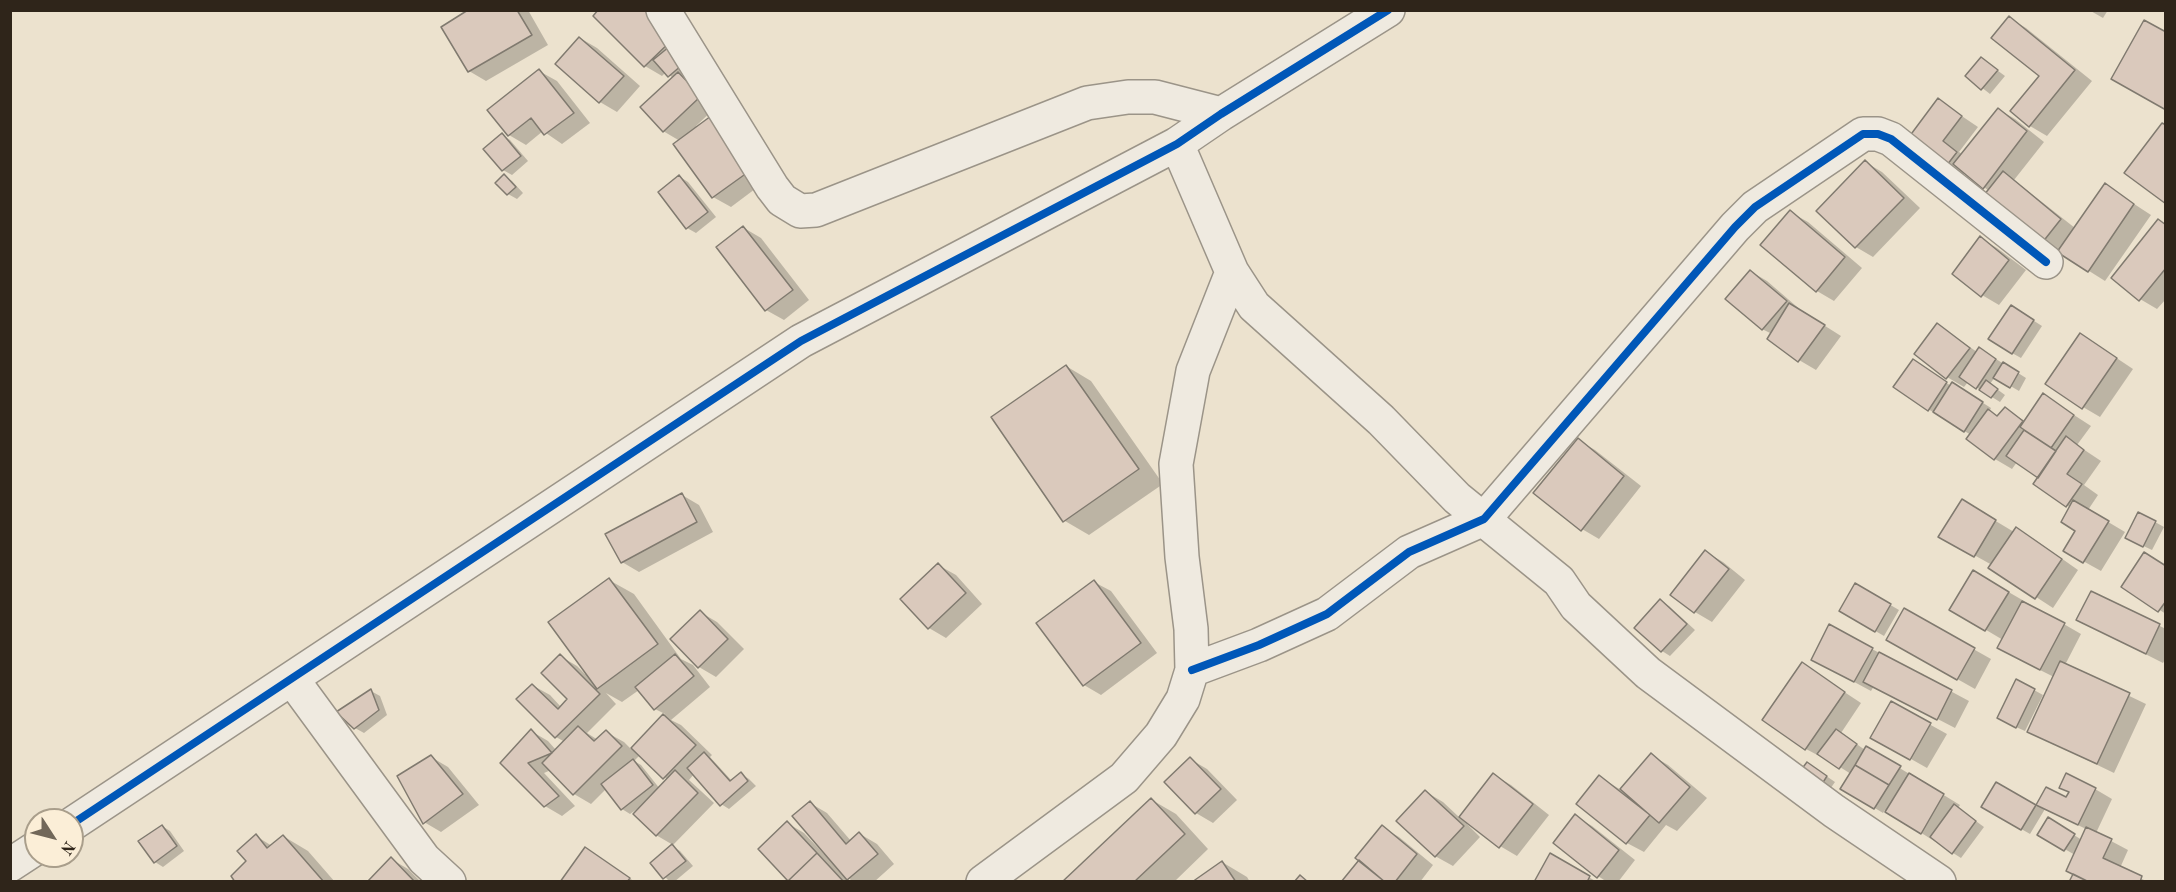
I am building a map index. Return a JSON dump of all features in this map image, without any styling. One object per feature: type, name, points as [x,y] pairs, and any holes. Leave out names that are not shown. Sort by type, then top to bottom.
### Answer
[{"type":"street","points":[[663,10],[772,187],[782,200],[800,211],[816,210],[1087,103],[1128,97],[1155,97],[1221,114]]},
{"type":"street","points":[[84,816],[801,341],[1177,144],[1388,10]]},
{"type":"street","points":[[1192,670],[1259,645],[1327,614],[1409,552],[1484,519],[1735,227],[1755,207],[1863,134],[1878,134],[1891,138],[2046,262]]},
{"type":"street","points":[[1177,144],[1232,272],[1254,306],[1381,420],[1457,498],[1559,581],[1576,606],[1648,673],[1834,811],[1939,882]]},
{"type":"street","points":[[982,882],[1124,778],[1161,735],[1182,699],[1192,670],[1191,628],[1182,557],[1176,464],[1192,370],[1232,272]]},
{"type":"street","points":[[292,679],[424,859],[449,882]]},
{"type":"street","points":[[10,865],[24,856]]},
{"type":"building","points":[[468,10],[517,10],[532,35],[468,72],[441,27]]},
{"type":"building","points":[[598,10],[649,10],[675,37],[644,67],[593,16]]},
{"type":"building","points":[[2009,16],[2075,70],[2029,127],[2010,111],[2039,76],[1991,38]]},
{"type":"building","points":[[2144,20],[2166,32],[2166,110],[2111,79]]},
{"type":"building","points":[[579,37],[624,76],[599,103],[555,64]]},
{"type":"building","points":[[675,42],[689,59],[668,77],[653,60]]},
{"type":"building","points":[[1981,57],[1998,70],[1981,90],[1965,76]]},
{"type":"building","points":[[539,69],[574,113],[544,135],[531,118],[508,136],[487,110]]},
{"type":"building","points":[[678,72],[701,96],[663,132],[640,107]]},
{"type":"building","points":[[1938,98],[1962,116],[1943,141],[1957,152],[1944,169],[1906,141]]},
{"type":"building","points":[[1998,108],[2027,131],[1983,189],[1953,164]]},
{"type":"building","points":[[711,116],[751,170],[712,198],[673,144]]},
{"type":"building","points":[[2162,123],[2166,125],[2166,204],[2124,173]]},
{"type":"building","points":[[502,133],[521,156],[502,171],[483,149]]},
{"type":"building","points":[[1865,160],[1904,198],[1855,248],[1816,211]]},
{"type":"building","points":[[2003,171],[2061,219],[2042,243],[1984,195]]},
{"type":"building","points":[[504,174],[516,187],[507,195],[495,183]]},
{"type":"building","points":[[679,175],[708,212],[686,229],[658,192]]},
{"type":"building","points":[[2105,183],[2134,204],[2088,272],[2057,252]]},
{"type":"building","points":[[1790,210],[1845,257],[1816,292],[1760,245]]},
{"type":"building","points":[[2158,219],[2166,225],[2166,268],[2139,301],[2111,278]]},
{"type":"building","points":[[743,226],[793,290],[765,311],[716,247]]},
{"type":"building","points":[[1980,236],[2009,260],[1981,297],[1952,274]]},
{"type":"building","points":[[1750,270],[1787,301],[1762,330],[1725,299]]},
{"type":"building","points":[[1789,303],[1825,325],[1798,362],[1767,339]]},
{"type":"building","points":[[2011,305],[2034,320],[2012,354],[1988,339]]},
{"type":"building","points":[[1937,323],[1970,348],[1946,379],[1914,354]]},
{"type":"building","points":[[2080,333],[2117,358],[2082,409],[2045,384]]},
{"type":"building","points":[[1979,347],[1996,359],[1976,389],[1959,377]]},
{"type":"building","points":[[1913,359],[1947,382],[1928,411],[1893,387]]},
{"type":"building","points":[[2003,362],[2019,372],[2010,388],[1993,378]]},
{"type":"building","points":[[1066,365],[1139,469],[1063,522],[991,417]]},
{"type":"building","points":[[1986,380],[1998,389],[1991,398],[1979,390]]},
{"type":"building","points":[[1952,382],[1983,402],[1964,432],[1933,412]]},
{"type":"building","points":[[2043,393],[2074,415],[2051,448],[2020,427]]},
{"type":"building","points":[[2005,407],[2023,421],[1994,460],[1966,439],[1988,409],[1997,416]]},
{"type":"building","points":[[2024,430],[2056,451],[2038,478],[2006,456]]},
{"type":"building","points":[[2066,436],[2084,450],[2067,474],[2082,484],[2066,507],[2033,484]]},
{"type":"building","points":[[1578,438],[1624,476],[1581,531],[1533,493]]},
{"type":"building","points":[[682,493],[697,522],[621,563],[605,534]]},
{"type":"building","points":[[1962,499],[1996,520],[1974,557],[1938,537]]},
{"type":"building","points":[[2073,500],[2109,521],[2083,563],[2063,551],[2075,531],[2061,522]]},
{"type":"building","points":[[2138,512],[2156,521],[2143,547],[2125,538]]},
{"type":"building","points":[[2016,527],[2062,559],[2035,599],[1988,568]]},
{"type":"building","points":[[1705,550],[1729,569],[1694,613],[1670,595]]},
{"type":"building","points":[[2144,552],[2166,566],[2166,601],[2158,612],[2121,587]]},
{"type":"building","points":[[938,563],[966,593],[928,629],[900,599]]},
{"type":"building","points":[[1973,570],[2009,592],[1985,631],[1949,610]]},
{"type":"building","points":[[609,578],[658,644],[597,689],[548,622]]},
{"type":"building","points":[[1094,580],[1141,643],[1083,686],[1036,623]]},
{"type":"building","points":[[1855,583],[1891,604],[1875,632],[1839,611]]},
{"type":"building","points":[[2091,591],[2160,624],[2146,654],[2076,620]]},
{"type":"building","points":[[1660,599],[1687,624],[1661,652],[1634,628]]},
{"type":"building","points":[[2022,601],[2065,623],[2040,670],[1997,648]]},
{"type":"building","points":[[1904,608],[1975,648],[1957,680],[1886,640]]},
{"type":"building","points":[[700,610],[728,639],[698,668],[670,639]]},
{"type":"building","points":[[1829,624],[1873,648],[1854,682],[1811,660]]},
{"type":"building","points":[[1879,652],[1952,690],[1937,720],[1863,682]]},
{"type":"building","points":[[560,654],[600,694],[555,738],[516,699],[532,684],[558,709],[567,699],[541,673]]},
{"type":"building","points":[[675,654],[694,676],[654,710],[635,687]]},
{"type":"building","points":[[2060,661],[2130,693],[2097,764],[2027,732]]},
{"type":"building","points":[[1802,662],[1845,692],[1805,750],[1762,720]]},
{"type":"building","points":[[2016,679],[2035,689],[2016,728],[1997,718]]},
{"type":"building","points":[[371,689],[379,710],[354,729],[336,712]]},
{"type":"building","points":[[1891,701],[1931,723],[1910,760],[1870,738]]},
{"type":"building","points":[[663,714],[696,745],[663,779],[631,748]]},
{"type":"building","points":[[578,726],[594,741],[606,730],[622,746],[573,795],[542,763]]},
{"type":"building","points":[[531,729],[552,753],[528,763],[559,796],[544,807],[500,763]]},
{"type":"building","points":[[1836,729],[1857,744],[1839,769],[1817,754]]},
{"type":"building","points":[[1866,746],[1901,766],[1889,785],[1855,765]]},
{"type":"building","points":[[704,752],[730,781],[741,772],[748,781],[720,806],[687,768]]},
{"type":"building","points":[[1651,753],[1690,787],[1659,823],[1620,789]]},
{"type":"building","points":[[431,755],[463,794],[423,824],[397,776]]},
{"type":"building","points":[[1190,757],[1221,789],[1195,814],[1164,782]]},
{"type":"building","points":[[633,759],[653,785],[621,810],[601,784]]},
{"type":"building","points":[[1807,762],[1827,776],[1819,789],[1798,774]]},
{"type":"building","points":[[1855,765],[1889,785],[1874,809],[1840,789]]},
{"type":"building","points":[[675,770],[698,793],[656,836],[633,814]]},
{"type":"building","points":[[1493,773],[1533,804],[1499,848],[1459,817]]},
{"type":"building","points":[[1909,773],[1944,794],[1921,834],[1885,812]]},
{"type":"building","points":[[2066,773],[2096,788],[2078,825],[2036,805],[2046,787],[2066,797],[2069,792],[2059,788]]},
{"type":"building","points":[[1599,775],[1650,815],[1626,844],[1576,804]]},
{"type":"building","points":[[1996,782],[2036,805],[2021,830],[1981,807]]},
{"type":"building","points":[[1425,790],[1464,826],[1435,857],[1396,821]]},
{"type":"building","points":[[1151,798],[1185,834],[1134,882],[1062,882]]},
{"type":"building","points":[[810,801],[846,844],[859,832],[878,854],[847,880],[792,816]]},
{"type":"building","points":[[1954,804],[1976,821],[1952,854],[1930,837]]},
{"type":"building","points":[[1575,814],[1619,850],[1597,878],[1553,843]]},
{"type":"building","points":[[2048,817],[2075,834],[2064,851],[2037,835]]},
{"type":"building","points":[[787,821],[817,853],[788,881],[758,849]]},
{"type":"building","points":[[162,825],[177,846],[154,863],[138,841]]},
{"type":"building","points":[[1382,825],[1417,854],[1395,882],[1385,882],[1355,858]]},
{"type":"building","points":[[2086,827],[2112,839],[2103,858],[2142,876],[2140,882],[2089,882],[2066,871]]},
{"type":"building","points":[[256,834],[267,848],[283,835],[324,882],[235,882],[231,876],[246,861],[237,851]]},
{"type":"building","points":[[672,844],[686,861],[663,879],[650,863]]},
{"type":"building","points":[[585,847],[630,878],[627,882],[560,882]]},
{"type":"building","points":[[817,853],[844,882],[788,882],[788,881]]},
{"type":"building","points":[[1550,853],[1590,876],[1587,882],[1534,882]]},
{"type":"building","points":[[391,857],[415,882],[367,882]]},
{"type":"building","points":[[1359,860],[1385,882],[1341,882]]},
{"type":"building","points":[[1222,861],[1236,882],[1192,882]]},
{"type":"building","points":[[2073,874],[2089,882],[2069,882]]},
{"type":"building","points":[[1300,875],[1308,882],[1294,882]]},
{"type":"cycle path","points":[[84,816],[801,341],[1177,144],[1388,10]]},
{"type":"cycle path","points":[[1192,670],[1259,645],[1327,614],[1409,552],[1484,519],[1735,227],[1755,207],[1863,134],[1878,134],[1891,139],[2046,262]]}]
